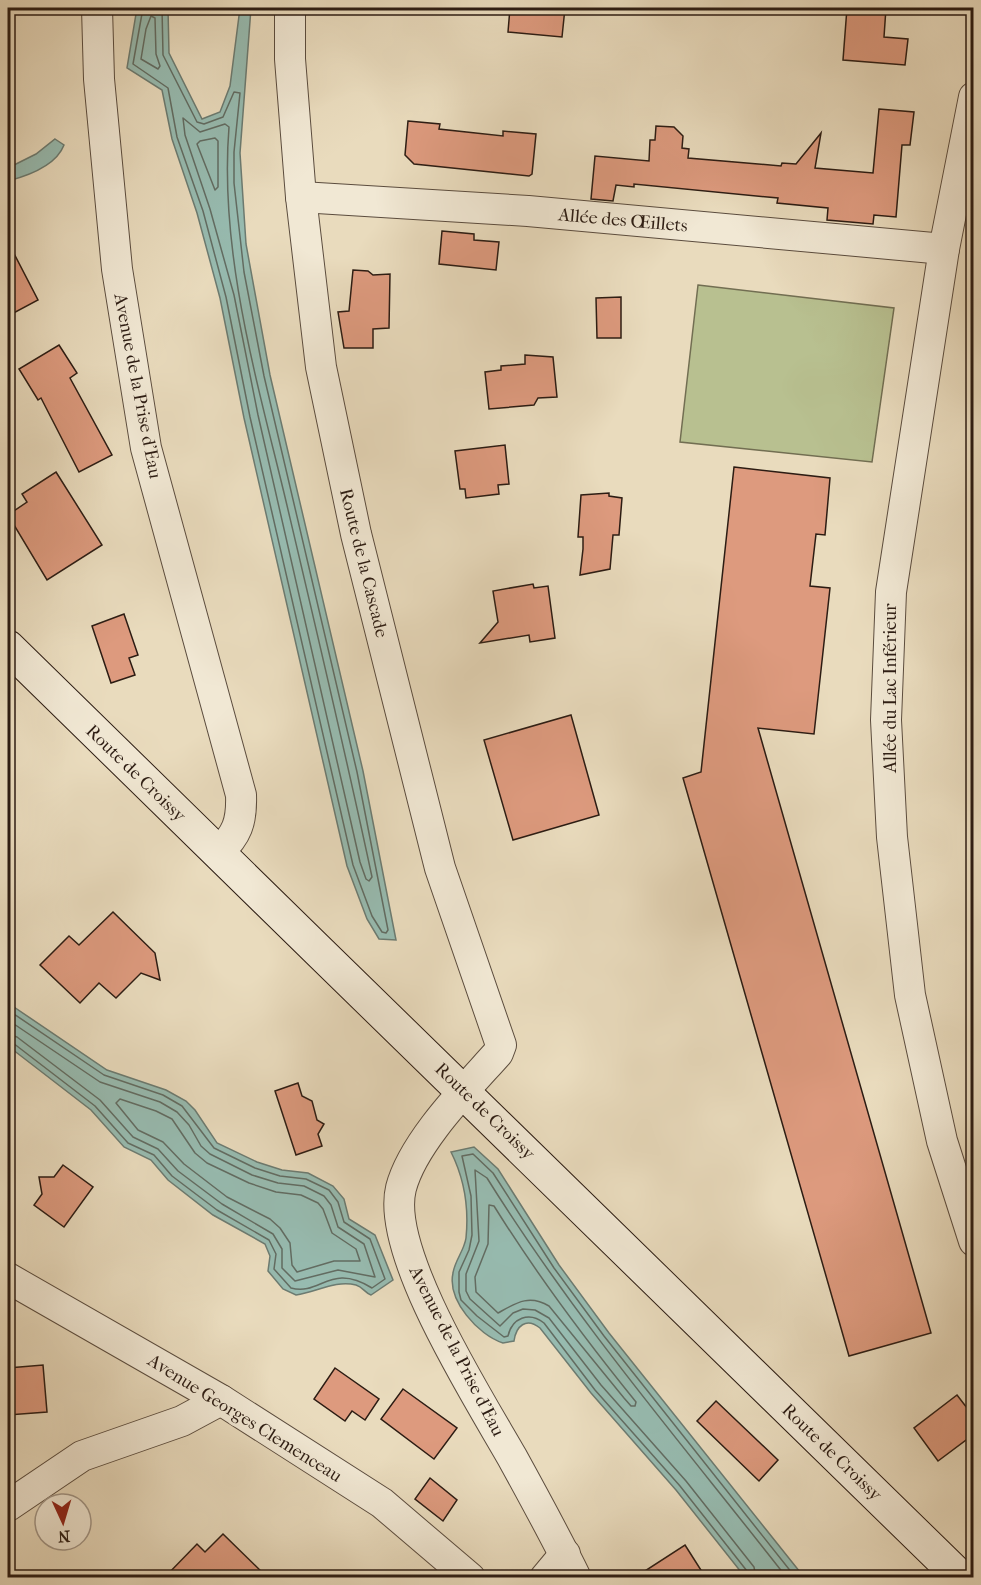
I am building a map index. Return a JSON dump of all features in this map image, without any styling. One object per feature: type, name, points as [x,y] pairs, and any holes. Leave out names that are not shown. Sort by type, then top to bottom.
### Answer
[{"type":"main road","name":"Route de Croissy","points":[[8,647],[463,1092],[542,1166],[660,1285],[961,1578]]},
{"type":"street","name":"Avenue de la Prise d'Eau","points":[[97,8],[99,79],[116,258],[144,436],[241,795],[242,811],[237,833],[219,853]]},
{"type":"street","name":"Route de la Cascade","points":[[290,8],[290,58],[301,197],[321,367],[356,534],[440,868],[500,1037],[498,1053],[463,1092]]},
{"type":"street","name":"Allée du Lac Inférieur","points":[[974,97],[944,249],[891,592],[886,720],[896,893],[910,995],[942,1141],[974,1241]]},
{"type":"street","name":"Allée des Œillets","points":[[301,197],[528,211],[944,249]]},
{"type":"street","name":"Avenue de la Prise d'Eau","points":[[463,1092],[417,1148],[406,1170],[398,1207],[405,1243],[418,1281],[459,1362],[570,1566]]},
{"type":"street","name":"Avenue Georges Clemenceau","points":[[8,1278],[221,1400],[382,1503],[470,1578]]},
{"type":"street","points":[[8,1506],[82,1456],[182,1421],[221,1400]]},
{"type":"street","points":[[545,1578],[570,1566]]},
{"type":"green space","points":[[698,285],[894,308],[872,462],[680,442]]},
{"type":"water","points":[[137,8],[168,8],[169,53],[202,119],[220,112],[230,86],[240,8],[251,8],[240,153],[246,244],[270,375],[363,771],[396,940],[379,939],[367,919],[347,866],[244,418],[220,298],[197,213],[172,139],[162,90],[127,68]]},
{"type":"water","points":[[55,139],[64,145],[55,159],[32,173],[8,181],[8,168],[36,154]]},
{"type":"water","points":[[8,1003],[107,1070],[166,1090],[186,1101],[195,1110],[217,1143],[257,1162],[282,1170],[308,1173],[333,1186],[344,1199],[349,1219],[375,1235],[393,1280],[371,1295],[358,1286],[348,1284],[333,1285],[296,1295],[283,1289],[268,1271],[270,1256],[265,1244],[213,1215],[168,1180],[151,1160],[124,1147],[91,1110],[8,1046]]},
{"type":"water","points":[[474,1147],[498,1169],[559,1265],[609,1333],[804,1577],[745,1577],[676,1490],[591,1393],[540,1328],[526,1323],[519,1327],[514,1341],[503,1343],[493,1339],[466,1315],[452,1283],[454,1268],[466,1238],[467,1216],[462,1183],[451,1152]]},
{"type":"building","points":[[510,8],[565,8],[562,37],[508,32]]},
{"type":"building","points":[[847,8],[886,8],[884,37],[908,39],[905,65],[843,60]]},
{"type":"building","points":[[879,109],[914,112],[910,145],[902,145],[896,217],[874,215],[873,224],[827,220],[828,208],[777,203],[778,198],[634,184],[634,187],[616,185],[613,201],[591,199],[595,156],[649,161],[650,140],[655,140],[656,126],[674,127],[683,136],[682,148],[689,149],[688,158],[781,166],[782,163],[796,164],[821,133],[815,168],[873,173]]},
{"type":"building","points":[[408,121],[440,124],[439,129],[503,136],[503,131],[536,134],[532,174],[529,176],[414,164],[405,155]]},
{"type":"building","points":[[442,231],[474,234],[474,240],[499,242],[496,270],[439,264]]},
{"type":"building","points":[[8,242],[38,300],[8,316]]},
{"type":"building","points":[[353,270],[368,271],[373,275],[390,274],[389,328],[373,329],[373,348],[344,348],[338,312],[349,311]]},
{"type":"building","points":[[621,297],[621,338],[597,338],[596,298]]},
{"type":"building","points":[[59,345],[77,373],[70,378],[112,455],[79,472],[41,398],[38,400],[19,369]]},
{"type":"building","points":[[525,355],[553,357],[557,397],[538,398],[534,405],[489,409],[485,372],[501,370],[501,366],[525,364]]},
{"type":"building","points":[[505,445],[509,484],[498,485],[499,494],[466,498],[465,489],[460,489],[455,451]]},
{"type":"building","points":[[734,467],[830,478],[825,535],[816,534],[810,586],[830,588],[814,734],[758,728],[931,1333],[849,1356],[683,778],[701,772]]},
{"type":"building","points":[[56,472],[102,545],[47,580],[8,515],[27,502],[22,494]]},
{"type":"building","points":[[609,493],[609,496],[622,498],[619,535],[613,535],[610,569],[580,575],[583,549],[583,537],[578,537],[581,495]]},
{"type":"building","points":[[533,584],[534,588],[548,586],[555,638],[530,642],[529,635],[480,643],[498,622],[493,591]]},
{"type":"building","points":[[124,614],[138,655],[129,658],[135,675],[111,683],[92,626]]},
{"type":"building","points":[[571,715],[599,815],[513,840],[484,740]]},
{"type":"building","points":[[113,912],[155,953],[160,980],[141,973],[116,998],[99,983],[80,1003],[40,965],[69,936],[79,945]]},
{"type":"building","points":[[298,1083],[302,1096],[312,1101],[317,1120],[324,1124],[318,1134],[322,1146],[296,1155],[275,1091]]},
{"type":"building","points":[[63,1165],[93,1187],[64,1227],[34,1205],[42,1194],[39,1177],[54,1177]]},
{"type":"building","points":[[43,1365],[47,1412],[8,1415],[8,1368]]},
{"type":"building","points":[[335,1368],[379,1399],[365,1420],[352,1411],[345,1421],[314,1399]]},
{"type":"building","points":[[403,1389],[457,1428],[434,1459],[381,1419]]},
{"type":"building","points":[[957,1395],[974,1417],[974,1434],[938,1461],[914,1428]]},
{"type":"building","points":[[716,1401],[778,1460],[759,1481],[697,1421]]},
{"type":"building","points":[[430,1478],[457,1500],[443,1521],[415,1499]]},
{"type":"building","points":[[223,1534],[268,1578],[164,1578],[197,1544],[205,1552]]},
{"type":"building","points":[[685,1545],[706,1578],[634,1578]]}]
